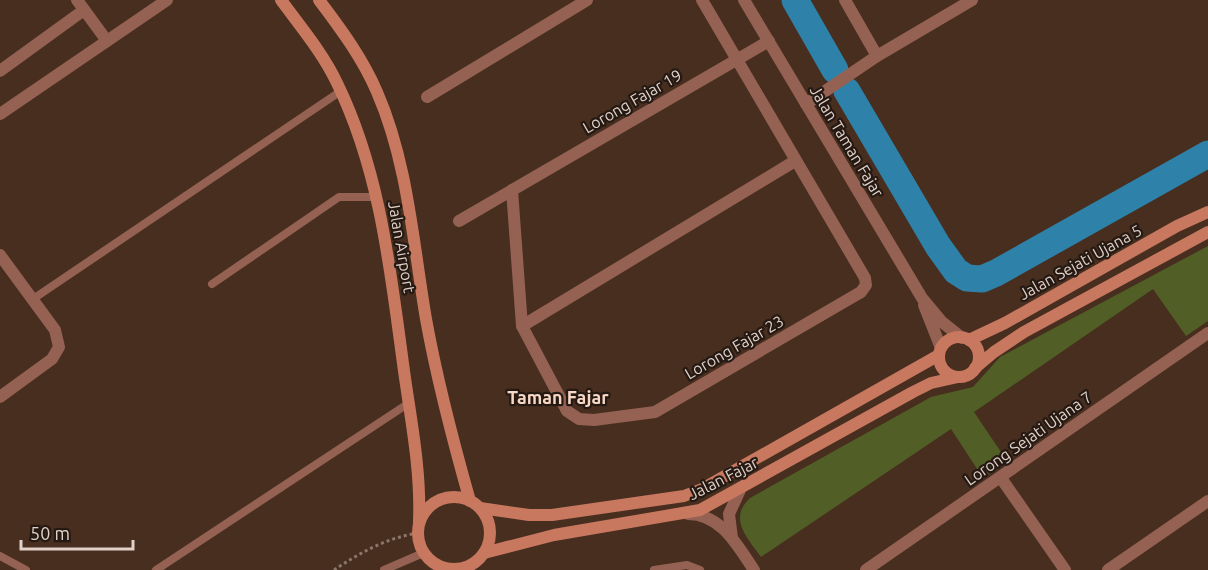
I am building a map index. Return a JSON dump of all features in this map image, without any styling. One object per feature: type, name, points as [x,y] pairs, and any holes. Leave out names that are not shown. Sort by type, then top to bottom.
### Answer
[{"type":"street","points":[[0,114],[167,0]]},
{"type":"street","name":"Jalan Airport","points":[[281,0],[340,91],[362,144],[384,228],[420,488],[419,539],[423,570]]},
{"type":"street","name":"Jalan Airport","points":[[319,0],[347,37],[363,64],[377,92],[389,126],[408,201],[439,381],[475,504]]},
{"type":"street","points":[[427,98],[587,0]]},
{"type":"street","name":"Lorong Fajar 23","points":[[522,326],[567,411],[579,419],[594,420],[655,412],[861,292],[866,285],[865,278],[702,0]]},
{"type":"street","name":"Jalan Taman Fajar","points":[[744,0],[922,298]]},
{"type":"street","points":[[845,0],[877,56]]},
{"type":"street","points":[[806,104],[877,56],[972,0]]},
{"type":"street","points":[[0,71],[81,5],[107,41]]},
{"type":"street","name":"Lorong Fajar 19","points":[[459,221],[768,41]]},
{"type":"street","points":[[512,190],[522,326],[795,161]]},
{"type":"street","name":"Jalan Sejati Ujana 5","points":[[965,339],[1005,323],[1177,226],[1208,212]]},
{"type":"street","name":"Jalan Sejati Ujana 5","points":[[975,368],[1024,332],[1208,232]]},
{"type":"street","points":[[0,255],[55,330],[59,347],[52,359],[0,397]]},
{"type":"street","points":[[922,298],[942,322],[965,339],[979,356],[975,368],[965,377],[951,376],[941,368],[940,351],[922,298]]},
{"type":"street","name":"Lorong Sejati Ujana 7","points":[[866,570],[1208,333]]},
{"type":"street","points":[[940,351],[950,339],[965,339]]},
{"type":"street","name":"Jalan Fajar","points":[[475,504],[529,515],[552,515],[684,496],[702,489],[940,351]]},
{"type":"street","name":"Jalan Fajar","points":[[477,562],[554,534],[686,514],[740,490],[913,392],[932,383],[958,377]]},
{"type":"street","points":[[1001,478],[1065,570]]},
{"type":"street","points":[[732,537],[729,514],[740,490]]},
{"type":"street","points":[[458,497],[475,504],[490,530],[477,562],[459,569],[443,568],[429,559],[419,539],[425,512],[440,500],[458,497]]},
{"type":"street","points":[[1108,570],[1208,501]]},
{"type":"street","points":[[686,514],[712,518],[732,537],[754,570]]},
{"type":"lane","points":[[33,299],[340,91]]},
{"type":"lane","points":[[212,284],[339,196],[376,197]]},
{"type":"lane","points":[[156,570],[409,404]]},
{"type":"lane","points":[[384,570],[419,539]]},
{"type":"lane","points":[[0,556],[26,570]]},
{"type":"lane","points":[[654,570],[687,565],[700,570]]},
{"type":"path","points":[[334,570],[353,557],[382,543],[399,537],[419,539]]},
{"type":"green space","points":[[1208,246],[1208,321],[1186,336],[1153,289],[974,412],[1007,461],[983,478],[951,429],[761,557],[746,535],[740,521],[740,513],[750,498],[931,397],[973,387],[1000,357]]},
{"type":"waterway","points":[[795,0],[835,70]]},
{"type":"waterway","points":[[847,91],[938,246],[956,271],[967,278],[982,279],[996,273],[1208,154]]},
{"type":"district","name":"Taman Fajar","points":[[558,398]]}]
